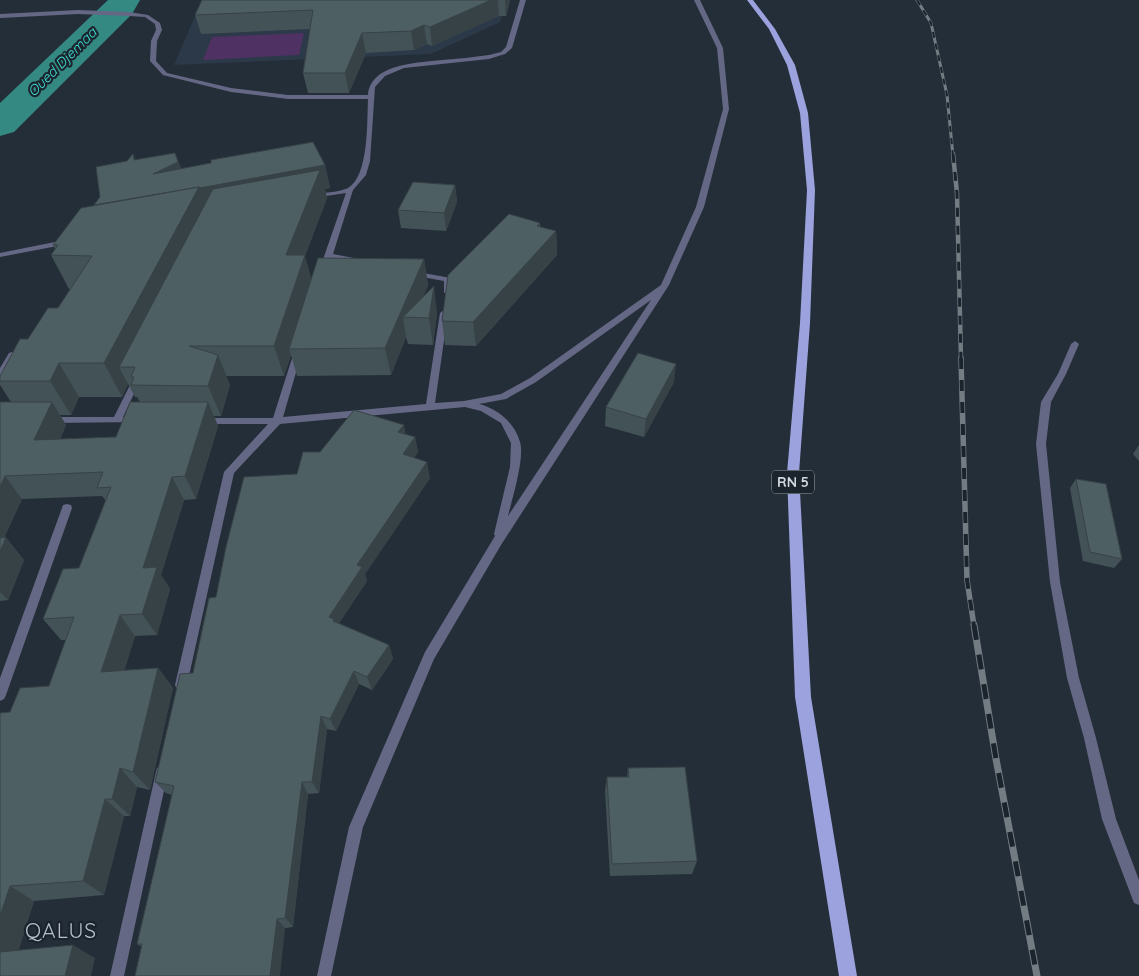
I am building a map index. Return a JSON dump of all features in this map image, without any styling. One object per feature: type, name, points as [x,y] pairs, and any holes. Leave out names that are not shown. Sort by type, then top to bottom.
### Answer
[{"type":"main road","name":"RN 5","points":[[750,0],[772,29],[791,65],[804,113],[811,190],[805,323],[793,473],[803,687],[848,976]]},
{"type":"street","points":[[319,282],[350,190],[363,175],[367,160],[372,87],[382,75],[402,66],[490,57],[503,53],[509,48],[523,0]]},
{"type":"street","points":[[324,976],[356,827],[429,656],[497,542],[666,285],[700,207],[726,109],[720,48],[697,0]]},
{"type":"street","points":[[0,16],[78,12],[146,16],[158,23],[159,30],[154,41],[152,61],[165,74],[231,90],[288,97],[372,97]]},
{"type":"street","points":[[304,198],[350,190]]},
{"type":"street","points":[[0,255],[76,240]]},
{"type":"street","points":[[328,255],[365,262]]},
{"type":"street","points":[[402,270],[448,280],[430,406]]},
{"type":"street","points":[[192,420],[277,421],[464,404],[503,397],[533,380],[666,285]]},
{"type":"street","points":[[1075,344],[1062,374],[1046,402],[1041,444],[1055,582],[1073,678],[1090,738],[1108,819],[1139,898]]},
{"type":"street","points":[[179,695],[229,472],[277,421],[300,347]]},
{"type":"street","points":[[0,375],[16,350]]},
{"type":"street","points":[[117,420],[142,368]]},
{"type":"street","points":[[464,404],[484,409],[504,421],[516,443],[516,467],[497,542]]},
{"type":"street","points":[[39,420],[145,420]]},
{"type":"street","points":[[0,695],[67,508]]},
{"type":"street","points":[[117,976],[164,763]]},
{"type":"shaded area","points":[[202,0],[509,0],[500,22],[431,54],[174,65]]},
{"type":"shaded area","points":[[304,33],[299,55],[203,60],[212,37]]},
{"type":"building","points":[[202,0],[491,0],[430,27],[424,25],[411,31],[362,33],[345,73],[303,73],[313,10],[195,15]]},
{"type":"building","points":[[313,142],[325,165],[94,205],[100,197],[96,167],[127,161],[133,154],[134,160],[175,153],[178,162],[153,174],[211,163],[211,160]]},
{"type":"building","points":[[320,170],[286,255],[305,255],[274,346],[189,346],[218,355],[208,386],[131,385],[134,377],[131,377],[135,367],[119,367],[213,189]]},
{"type":"building","points":[[413,182],[455,185],[444,213],[398,210]]},
{"type":"building","points":[[199,187],[104,363],[59,363],[50,381],[0,381],[0,376],[20,339],[28,339],[48,308],[58,308],[92,256],[51,255],[58,245],[53,245],[81,208]]},
{"type":"building","points":[[509,214],[540,223],[537,226],[556,231],[473,322],[442,321],[448,275]]},
{"type":"building","points":[[318,258],[424,259],[385,348],[289,349]]},
{"type":"building","points":[[434,286],[429,318],[403,317]]},
{"type":"building","points":[[638,353],[676,364],[646,419],[606,407]]},
{"type":"building","points":[[0,402],[52,402],[34,440],[116,437],[130,402],[208,402],[185,476],[172,477],[143,568],[157,567],[142,614],[120,615],[101,672],[158,668],[133,772],[120,768],[112,799],[105,799],[83,881],[10,886],[0,916],[0,713],[10,712],[20,688],[49,686],[74,617],[43,619],[63,569],[79,568],[111,487],[97,488],[103,472],[5,476],[0,487]]},
{"type":"building","points":[[354,410],[404,425],[398,432],[415,437],[403,454],[427,462],[357,565],[362,567],[329,617],[334,619],[333,621],[389,645],[367,677],[354,671],[330,719],[321,716],[312,782],[302,782],[285,918],[277,919],[270,976],[135,976],[142,944],[137,944],[174,786],[155,782],[180,674],[193,673],[209,598],[216,597],[226,547],[244,477],[297,474],[303,452],[320,452]]},
{"type":"building","points":[[1076,479],[1106,484],[1122,559],[1090,552]]},
{"type":"building","points":[[6,537],[0,552],[0,538]]},
{"type":"building","points":[[685,767],[697,861],[612,864],[607,777],[629,777],[628,768]]},
{"type":"building","points":[[73,945],[65,976],[0,976],[0,952]]},
{"type":"waterway","name":"Oued Djemaa","points":[[0,124],[121,7],[124,0]]},
{"type":"railway","points":[[917,0],[931,23],[947,95],[953,156]]},
{"type":"railway","points":[[953,154],[957,193],[961,359]]},
{"type":"railway","points":[[961,358],[967,580],[974,626]]},
{"type":"railway","points":[[974,625],[996,759],[1037,976]]},
{"type":"district","name":"QALUS","points":[[61,931]]}]
